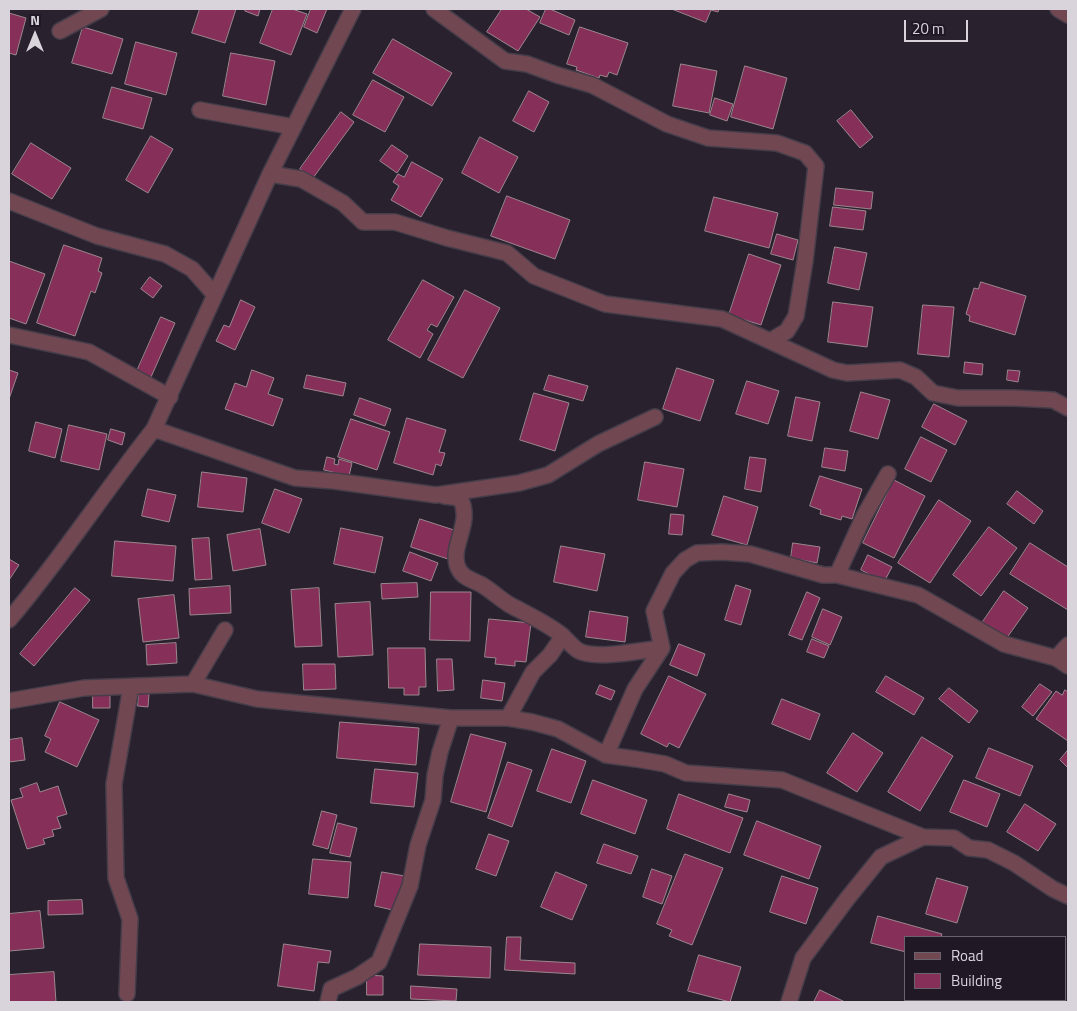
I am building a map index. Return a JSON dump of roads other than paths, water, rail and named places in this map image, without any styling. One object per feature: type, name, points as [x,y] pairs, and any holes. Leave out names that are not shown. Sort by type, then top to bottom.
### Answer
[{"type":"street","points":[[60,31],[101,9]]},
{"type":"street","points":[[9,620],[69,545],[154,429],[270,174],[353,9]]},
{"type":"street","points":[[434,9],[505,61],[527,64],[592,85],[667,124],[708,138],[778,143],[805,152],[816,166],[805,261],[796,316],[787,331],[772,340]]},
{"type":"street","points":[[1058,9],[1068,15]]},
{"type":"street","points":[[200,110],[294,127]]},
{"type":"street","points":[[270,174],[301,179],[343,203],[363,222],[395,222],[506,253],[534,276],[604,304],[722,319],[772,340],[833,370],[847,373],[900,370],[916,377],[934,393],[958,398],[1053,400],[1068,408]]},
{"type":"street","points":[[9,201],[97,236],[165,254],[192,269],[215,296]]},
{"type":"street","points":[[9,334],[89,352],[170,397]]},
{"type":"street","points":[[436,495],[519,483],[548,475],[598,444],[655,417]]},
{"type":"street","points":[[154,429],[295,478],[334,481],[460,498],[464,504],[465,516],[456,556],[457,566],[463,577],[483,586],[509,604],[548,625],[564,636],[580,651],[602,655],[662,648]]},
{"type":"street","points":[[837,575],[864,516],[888,474]]},
{"type":"street","points":[[606,755],[635,689],[662,648],[654,612],[673,573],[685,560],[697,553],[750,554],[823,575],[837,575],[918,595],[1004,644],[1062,662],[1068,645]]},
{"type":"street","points":[[193,684],[225,630]]},
{"type":"street","points":[[508,718],[533,672],[550,655],[564,636]]},
{"type":"street","points":[[9,701],[84,688],[193,684],[257,700],[451,718],[508,718],[558,729],[606,755],[665,764],[686,773],[782,780],[923,837],[954,838],[969,848],[988,850],[1068,896]]},
{"type":"street","points":[[127,994],[130,919],[116,878],[114,784],[131,687]]},
{"type":"street","points":[[328,1002],[331,989],[357,977],[379,962],[410,886],[418,845],[433,800],[435,775],[440,752],[451,718]]},
{"type":"street","points":[[789,1002],[803,958],[847,899],[881,858],[923,837]]}]
